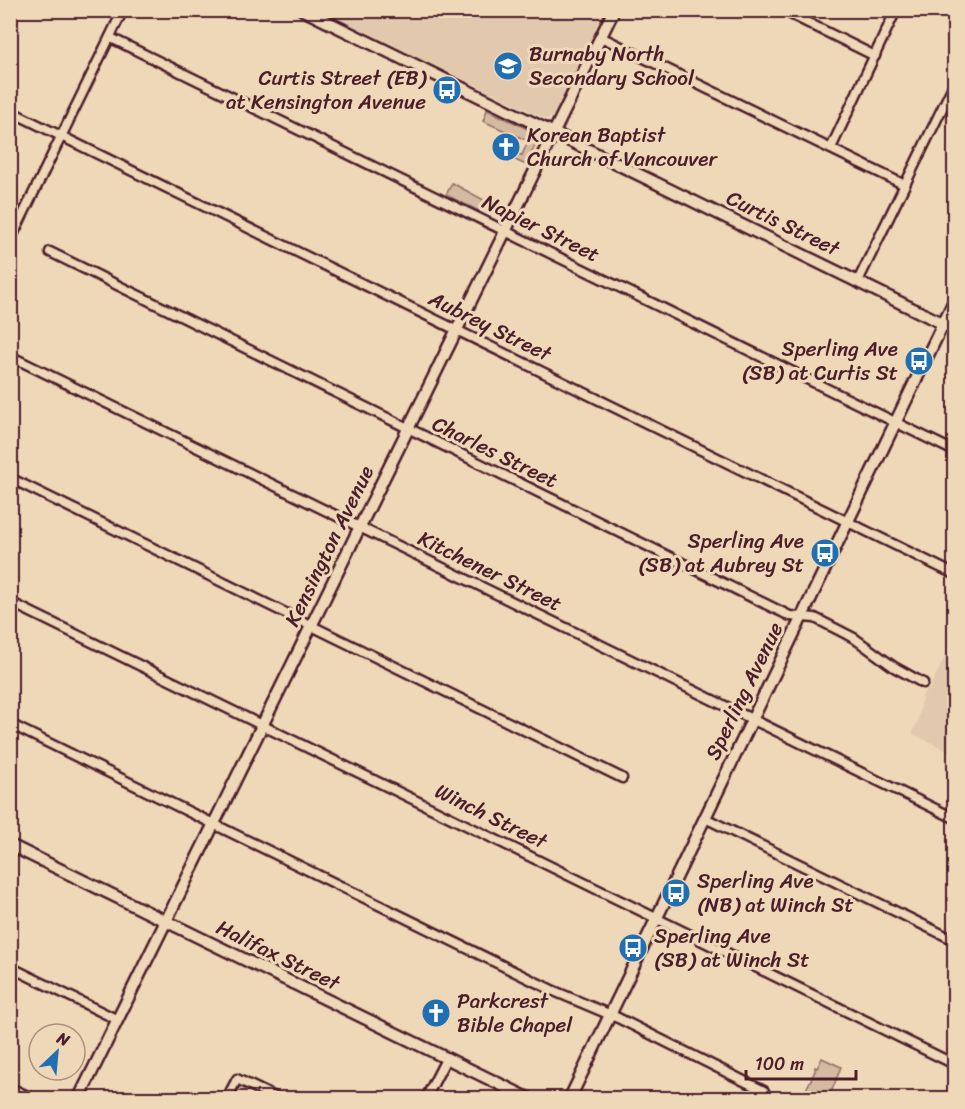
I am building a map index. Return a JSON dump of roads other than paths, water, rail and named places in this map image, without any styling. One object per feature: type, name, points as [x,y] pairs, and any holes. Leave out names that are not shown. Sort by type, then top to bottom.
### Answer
[{"type":"street","points":[[11,236],[123,10]]},
{"type":"street","name":"Curtis Street","points":[[303,10],[949,326]]},
{"type":"street","name":"Kensington Avenue","points":[[79,1098],[614,10]]},
{"type":"street","points":[[782,10],[875,56]]},
{"type":"street","points":[[831,148],[896,10]]},
{"type":"street","points":[[601,37],[905,185]]},
{"type":"street","name":"Napier Street","points":[[111,38],[954,452]]},
{"type":"street","points":[[858,281],[954,84]]},
{"type":"street","name":"Aubrey Street","points":[[10,111],[954,574]]},
{"type":"street","name":"Charles Street","points":[[50,252],[790,616],[815,618],[849,635],[894,667],[922,683]]},
{"type":"street","name":"Sperling Avenue","points":[[570,1098],[896,423],[949,326],[954,301]]},
{"type":"street","name":"Kitchener Street","points":[[10,356],[954,818]]},
{"type":"street","points":[[10,478],[622,778]]},
{"type":"street","name":"Winch Street","points":[[10,602],[954,1064]]},
{"type":"street","points":[[10,724],[554,991],[610,1015],[764,1091]]},
{"type":"street","points":[[705,818],[954,940]]},
{"type":"street","name":"Halifax Street","points":[[10,845],[528,1098]]},
{"type":"street","points":[[10,967],[118,1020]]},
{"type":"street","points":[[426,1098],[446,1059]]},
{"type":"street","points":[[227,1098],[237,1079],[277,1098]]},
{"type":"street","points":[[10,1088],[32,1098]]},
{"type":"place","name":"Burnaby North Secondary School","points":[[508,66]]},
{"type":"place","name":"Curtis Street (EB) at Kensington Avenue","points":[[447,90]]},
{"type":"place","name":"Korean Baptist Church of Vancouver","points":[[506,147]]},
{"type":"place","name":"Sperling Ave (SB) at Curtis St","points":[[919,361]]},
{"type":"place","name":"Sperling Ave (SB) at Aubrey St","points":[[825,553]]},
{"type":"place","name":"Sperling Ave (NB) at Winch St","points":[[676,893]]},
{"type":"place","name":"Sperling Ave (SB) at Winch St","points":[[633,948]]},
{"type":"place","name":"Parkcrest Bible Chapel","points":[[436,1013]]}]
